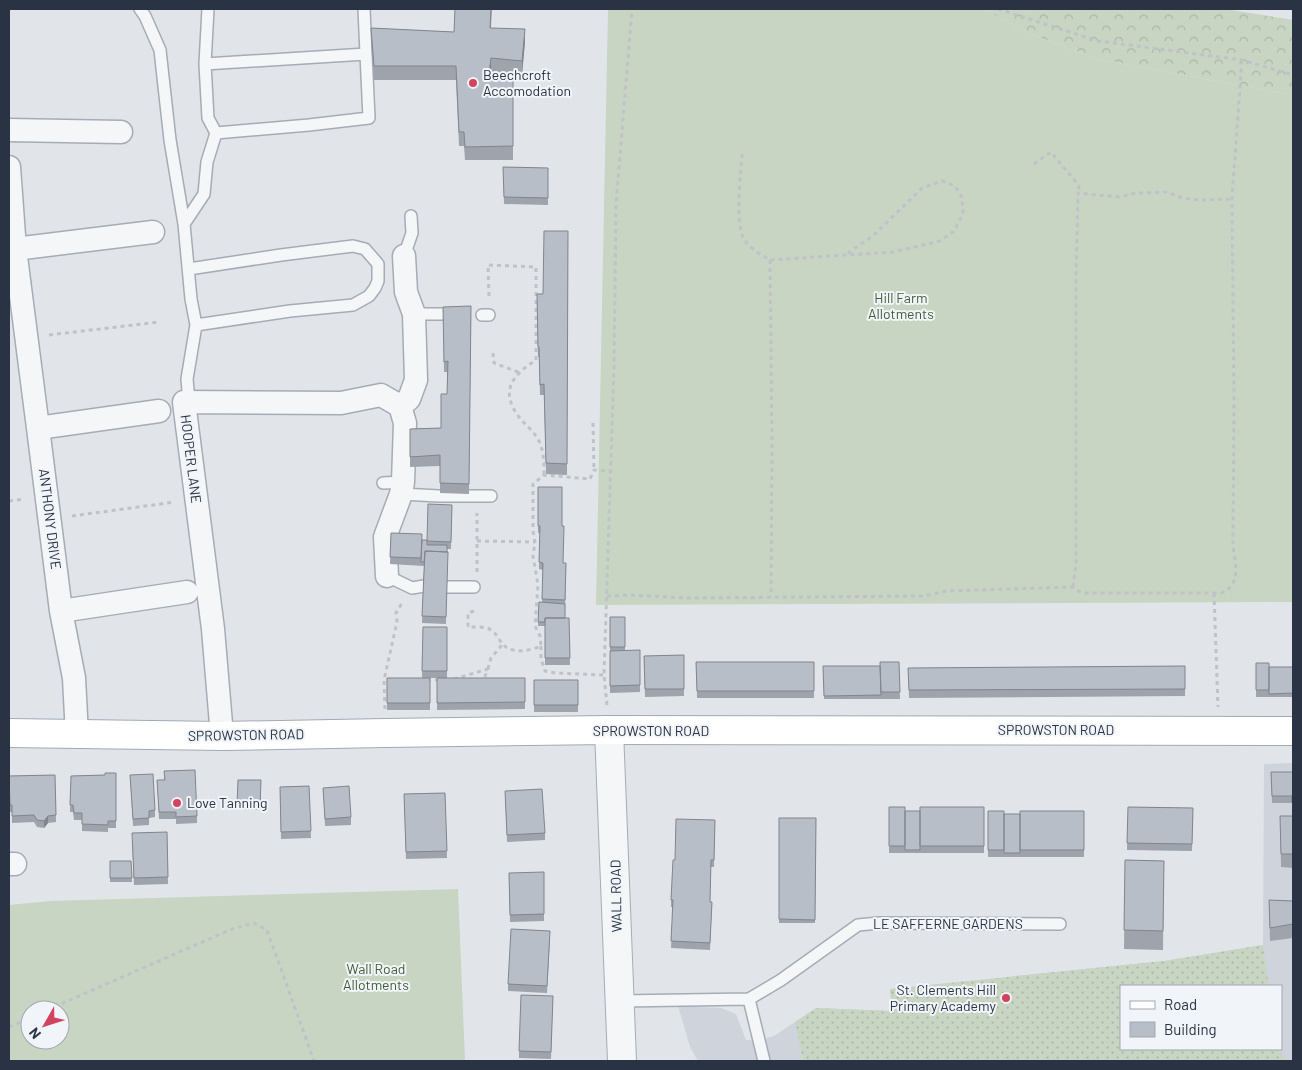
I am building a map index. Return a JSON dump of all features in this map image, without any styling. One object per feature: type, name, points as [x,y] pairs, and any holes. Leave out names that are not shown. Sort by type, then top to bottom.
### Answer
[{"type":"main road","name":"SPROWSTON ROAD","points":[[9,733],[222,736],[609,730],[1293,731]]},
{"type":"street","points":[[9,130],[121,132]]},
{"type":"street","name":"ANTHONY DRIVE","points":[[9,167],[15,249],[49,519],[61,611],[74,678],[77,735]]},
{"type":"street","points":[[15,249],[153,232]]},
{"type":"street","points":[[387,576],[385,537],[396,486],[405,423],[400,406],[409,399],[416,380],[414,314],[406,292],[404,256]]},
{"type":"street","name":"HOOPER LANE","points":[[222,736],[213,629],[184,402],[341,403],[381,395],[400,406]]},
{"type":"street","points":[[38,428],[159,411]]},
{"type":"street","points":[[61,611],[187,592]]},
{"type":"street","name":"WALL ROAD","points":[[609,730],[614,835],[618,1001],[622,1061]]},
{"type":"lane","points":[[140,9],[160,50],[170,140],[184,224],[191,299],[196,325],[187,379],[189,401]]},
{"type":"lane","points":[[184,224],[204,194],[207,162],[216,133],[208,118],[205,64],[208,9]]},
{"type":"lane","points":[[216,133],[369,118],[364,9]]},
{"type":"lane","points":[[205,64],[366,54]]},
{"type":"lane","points":[[404,256],[412,233],[411,216]]},
{"type":"lane","points":[[189,269],[353,246],[365,249],[378,264],[378,280],[375,288],[369,296],[353,305],[281,312],[196,325]]},
{"type":"lane","points":[[414,314],[463,314]]},
{"type":"lane","points":[[396,486],[439,496],[491,496]]},
{"type":"lane","points":[[387,576],[412,588],[424,586]]},
{"type":"lane","points":[[447,587],[474,587]]},
{"type":"lane","name":"LE SAFFERNE GARDENS","points":[[749,999],[797,969],[858,925],[879,923],[1060,924]]},
{"type":"lane","points":[[618,1001],[749,999],[764,1061]]},
{"type":"path","points":[[609,730],[604,675],[614,366],[616,205],[632,9]]},
{"type":"path","points":[[998,9],[1098,41],[1242,60],[1293,75]]},
{"type":"path","points":[[607,596],[631,595],[686,598],[924,596],[946,591],[1073,587],[1082,593],[1221,593],[1229,590],[1235,582],[1236,570],[1233,537],[1232,199],[1242,60]]},
{"type":"path","points":[[1034,164],[1051,152],[1079,186],[1076,281],[1076,564],[1073,587]]},
{"type":"path","points":[[742,154],[740,223],[744,238],[754,250],[770,260],[893,252],[940,241],[954,230],[963,214],[962,197],[955,186],[942,181],[922,188],[873,236],[845,255]]},
{"type":"path","points":[[1078,193],[1118,197],[1136,193],[1167,192],[1182,198],[1199,200],[1232,199]]},
{"type":"path","points":[[770,260],[771,597]]},
{"type":"path","points":[[489,296],[488,266],[536,267],[536,360],[518,372],[512,382],[509,395],[519,418],[530,427],[539,440],[543,452],[544,475]]},
{"type":"path","points":[[26,338],[159,322]]},
{"type":"path","points":[[493,354],[494,363],[518,372]]},
{"type":"path","points":[[593,423],[594,470],[590,479],[544,475],[533,484],[532,531],[535,542],[532,556],[538,585],[535,626],[540,636],[541,659],[545,671],[604,675]]},
{"type":"path","points":[[594,470],[610,471]]},
{"type":"path","points":[[477,496],[477,574]]},
{"type":"path","points":[[49,519],[196,499]]},
{"type":"path","points":[[477,541],[535,542]]},
{"type":"path","points":[[1214,593],[1219,730]]},
{"type":"path","points":[[474,611],[468,613],[468,627],[492,630],[502,644],[515,651],[528,651],[541,646]]},
{"type":"path","points":[[385,733],[384,680],[397,622]]},
{"type":"path","points":[[481,685],[491,658],[502,644]]},
{"type":"path","points":[[452,680],[488,669]]},
{"type":"path","points":[[384,680],[394,680]]},
{"type":"path","points":[[423,680],[442,680]]},
{"type":"path","points":[[70,1000],[232,929],[254,923],[267,930],[314,1061]]},
{"type":"shaded area","name":"St. Clements Hill Primary Academy","points":[[1293,763],[1293,1061],[698,1061],[690,1047],[678,1006],[721,1008],[736,1014],[746,1040],[759,1040],[774,1036],[816,1008],[892,1011],[890,989],[1164,961],[1263,945],[1264,764]]},
{"type":"green space","name":"Hill Farm Allotments","points":[[608,9],[983,9],[1028,33],[1097,59],[1293,95],[1293,602],[596,605]]},
{"type":"green space","points":[[983,9],[1225,9],[1293,20],[1293,95],[1097,59],[1028,33]]},
{"type":"green space","name":"Wall Road Allotments","points":[[458,889],[465,1061],[9,1061],[9,905],[51,901]]},
{"type":"green space","name":"St. Clements Hill Primary Academy","points":[[1263,945],[1269,985],[1120,985],[1120,1050],[1280,1050],[1286,1061],[803,1061],[795,1022],[816,1008],[892,1011],[890,989],[1164,961]]},
{"type":"building","name":"Beechcroft Accomodation","points":[[455,9],[491,9],[490,28],[525,29],[522,61],[491,58],[489,73],[513,76],[513,146],[465,147],[464,132],[459,132],[456,66],[374,66],[371,28],[454,32]]},
{"type":"building","points":[[503,167],[548,168],[548,198],[504,197]]},
{"type":"building","points":[[544,231],[568,231],[567,464],[546,463],[544,384],[540,385],[537,294],[543,294]]},
{"type":"building","points":[[471,306],[469,484],[440,483],[440,455],[410,457],[410,429],[441,428],[441,394],[447,394],[448,361],[444,362],[443,307]]},
{"type":"building","points":[[538,487],[562,487],[563,563],[566,563],[565,600],[542,599],[543,563],[539,562]]},
{"type":"building","points":[[428,504],[452,505],[451,542],[427,541]]},
{"type":"building","points":[[391,533],[422,534],[421,558],[390,557]]},
{"type":"building","points":[[422,540],[427,540],[427,545],[447,545],[447,552],[425,551],[424,562],[421,562]]},
{"type":"building","points":[[425,551],[448,552],[446,617],[422,616]]},
{"type":"building","points":[[539,602],[565,604],[565,618],[545,618],[545,622],[538,622]]},
{"type":"building","points":[[610,617],[625,617],[625,647],[610,647]]},
{"type":"building","points":[[545,618],[569,618],[570,658],[545,658]]},
{"type":"building","points":[[423,627],[447,627],[447,671],[422,671]]},
{"type":"building","points":[[640,650],[640,685],[610,686],[610,651]]},
{"type":"building","points":[[684,655],[684,689],[645,689],[644,656]]},
{"type":"building","points":[[696,662],[814,662],[814,691],[697,691]]},
{"type":"building","points":[[880,662],[899,662],[900,692],[881,692]]},
{"type":"building","points":[[1256,663],[1269,663],[1269,690],[1256,690]]},
{"type":"building","points":[[823,666],[880,666],[881,695],[824,696]]},
{"type":"building","points":[[1185,666],[1185,689],[909,690],[908,668]]},
{"type":"building","points":[[1269,667],[1293,667],[1293,693],[1269,694]]},
{"type":"building","points":[[387,678],[430,678],[430,703],[387,703]]},
{"type":"building","points":[[437,678],[525,678],[525,702],[437,703]]},
{"type":"building","points":[[534,680],[578,680],[578,705],[534,705]]},
{"type":"building","name":"Love Tanning","points":[[195,770],[197,816],[176,817],[176,812],[159,812],[157,780],[165,780],[164,771]]},
{"type":"building","points":[[1271,772],[1293,772],[1293,802],[1292,796],[1272,796]]},
{"type":"building","points":[[105,773],[116,773],[116,821],[108,821],[108,825],[82,824],[82,813],[74,813],[73,805],[70,805],[71,776],[105,775]]},
{"type":"building","points":[[153,774],[155,810],[149,811],[149,818],[133,819],[130,775]]},
{"type":"building","points":[[55,775],[56,815],[48,816],[44,821],[37,820],[34,815],[12,816],[9,776]]},
{"type":"building","points":[[238,780],[261,780],[260,807],[237,806]]},
{"type":"building","points":[[309,786],[311,831],[281,832],[280,787]]},
{"type":"building","points":[[349,786],[351,817],[325,819],[323,788]]},
{"type":"building","points":[[542,789],[545,833],[507,835],[505,791]]},
{"type":"building","points":[[445,793],[447,851],[406,852],[404,794]]},
{"type":"building","points":[[889,807],[905,807],[905,846],[889,846]]},
{"type":"building","points":[[920,807],[984,807],[984,846],[920,846]]},
{"type":"building","points":[[1128,807],[1193,808],[1192,844],[1127,843]]},
{"type":"building","points":[[905,811],[920,811],[920,850],[905,850]]},
{"type":"building","points":[[988,811],[1004,811],[1004,850],[988,850]]},
{"type":"building","points":[[1020,811],[1084,811],[1084,850],[1020,850]]},
{"type":"building","points":[[1004,814],[1020,814],[1020,853],[1004,853]]},
{"type":"building","points":[[1280,816],[1293,816],[1293,854],[1281,854]]},
{"type":"building","points":[[779,818],[816,818],[815,920],[779,919]]},
{"type":"building","points":[[676,819],[715,820],[714,860],[711,860],[710,902],[712,902],[710,943],[671,941],[673,900],[671,900],[673,860],[675,860]]},
{"type":"building","points":[[167,832],[168,877],[134,878],[132,833]]},
{"type":"building","points":[[1125,860],[1164,861],[1163,931],[1124,930]]},
{"type":"building","points":[[110,861],[131,861],[132,878],[110,878]]},
{"type":"building","points":[[544,872],[544,914],[510,915],[509,873]]},
{"type":"building","points":[[1269,900],[1293,901],[1293,924],[1270,928]]},
{"type":"building","points":[[511,929],[550,931],[547,986],[508,984]]},
{"type":"building","points":[[521,995],[553,996],[551,1052],[519,1051]]},
{"type":"place","name":"Beechcroft Accomodation","points":[[473,83]]},
{"type":"place","name":"Love Tanning","points":[[177,803]]},
{"type":"place","name":"St. Clements Hill Primary Academy","points":[[1006,998]]}]
